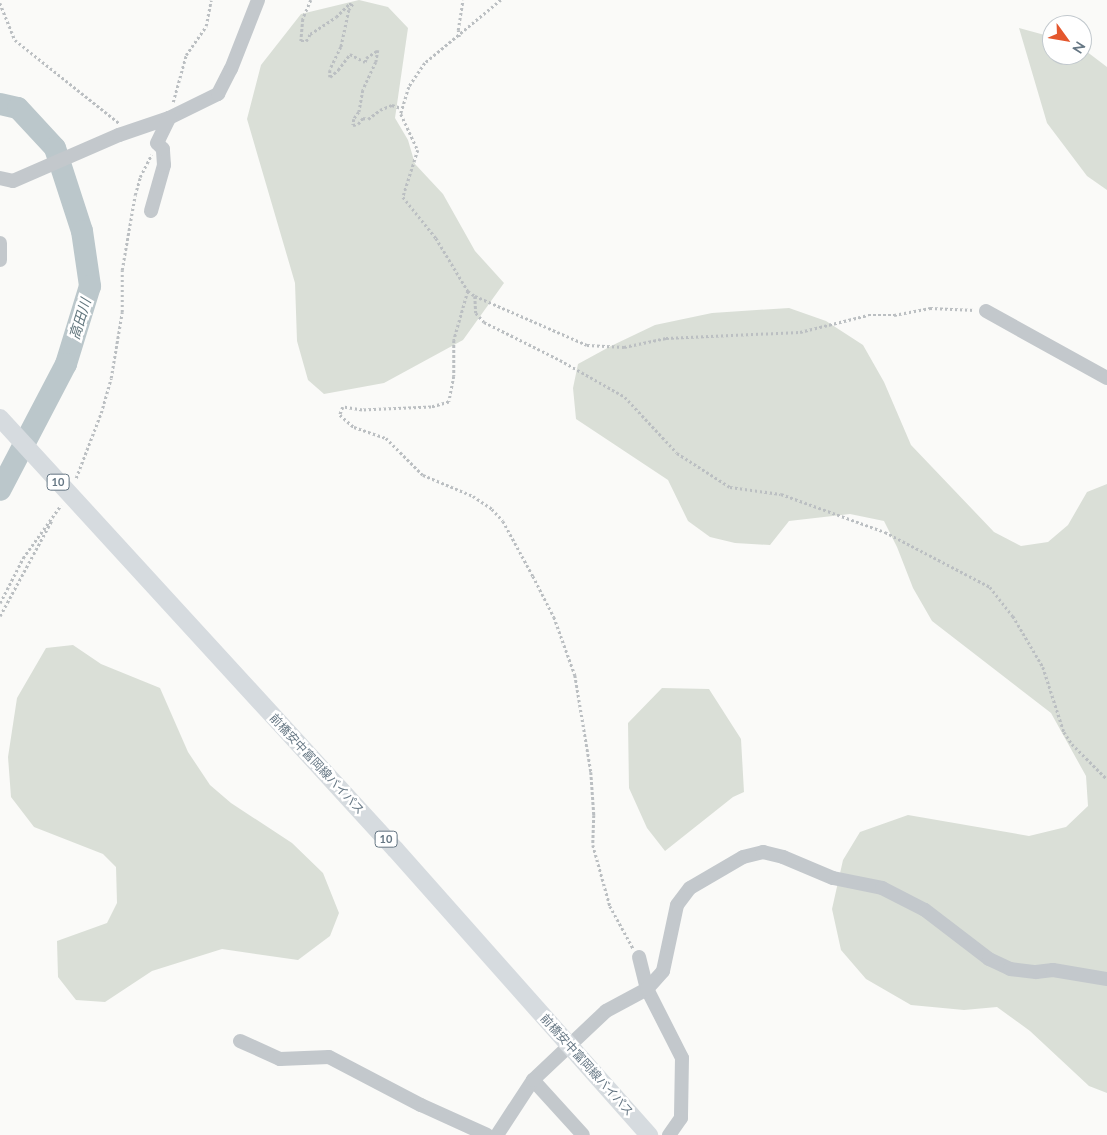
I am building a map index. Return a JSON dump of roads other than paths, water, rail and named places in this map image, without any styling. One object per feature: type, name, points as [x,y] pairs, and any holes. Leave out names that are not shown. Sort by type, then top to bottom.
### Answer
[{"type":"main road","name":"前橋安中富岡線バイパス","points":[[0,418],[116,547],[395,849],[650,1135]]},
{"type":"street","points":[[6,179],[125,133],[170,118],[218,94],[231,69],[258,0]]},
{"type":"street","points":[[151,211],[164,165],[163,149],[157,143],[170,118]]},
{"type":"street","points":[[0,243],[0,260]]},
{"type":"street","points":[[986,311],[1107,378]]},
{"type":"street","points":[[497,1135],[532,1080],[606,1011],[647,989],[663,971],[677,905],[690,888],[743,857],[763,852],[783,857],[832,878],[882,888],[925,910],[990,959],[1010,969],[1036,972],[1053,970],[1107,978]]},
{"type":"street","points":[[639,957],[647,989],[682,1058],[681,1118],[669,1135]]},
{"type":"street","points":[[240,1042],[280,1059],[329,1057],[421,1105],[487,1135]]},
{"type":"street","points":[[532,1080],[583,1135]]},
{"type":"waterway","name":"高田川","points":[[0,104],[18,108],[55,148],[82,231],[90,286],[66,364],[0,490]]}]
